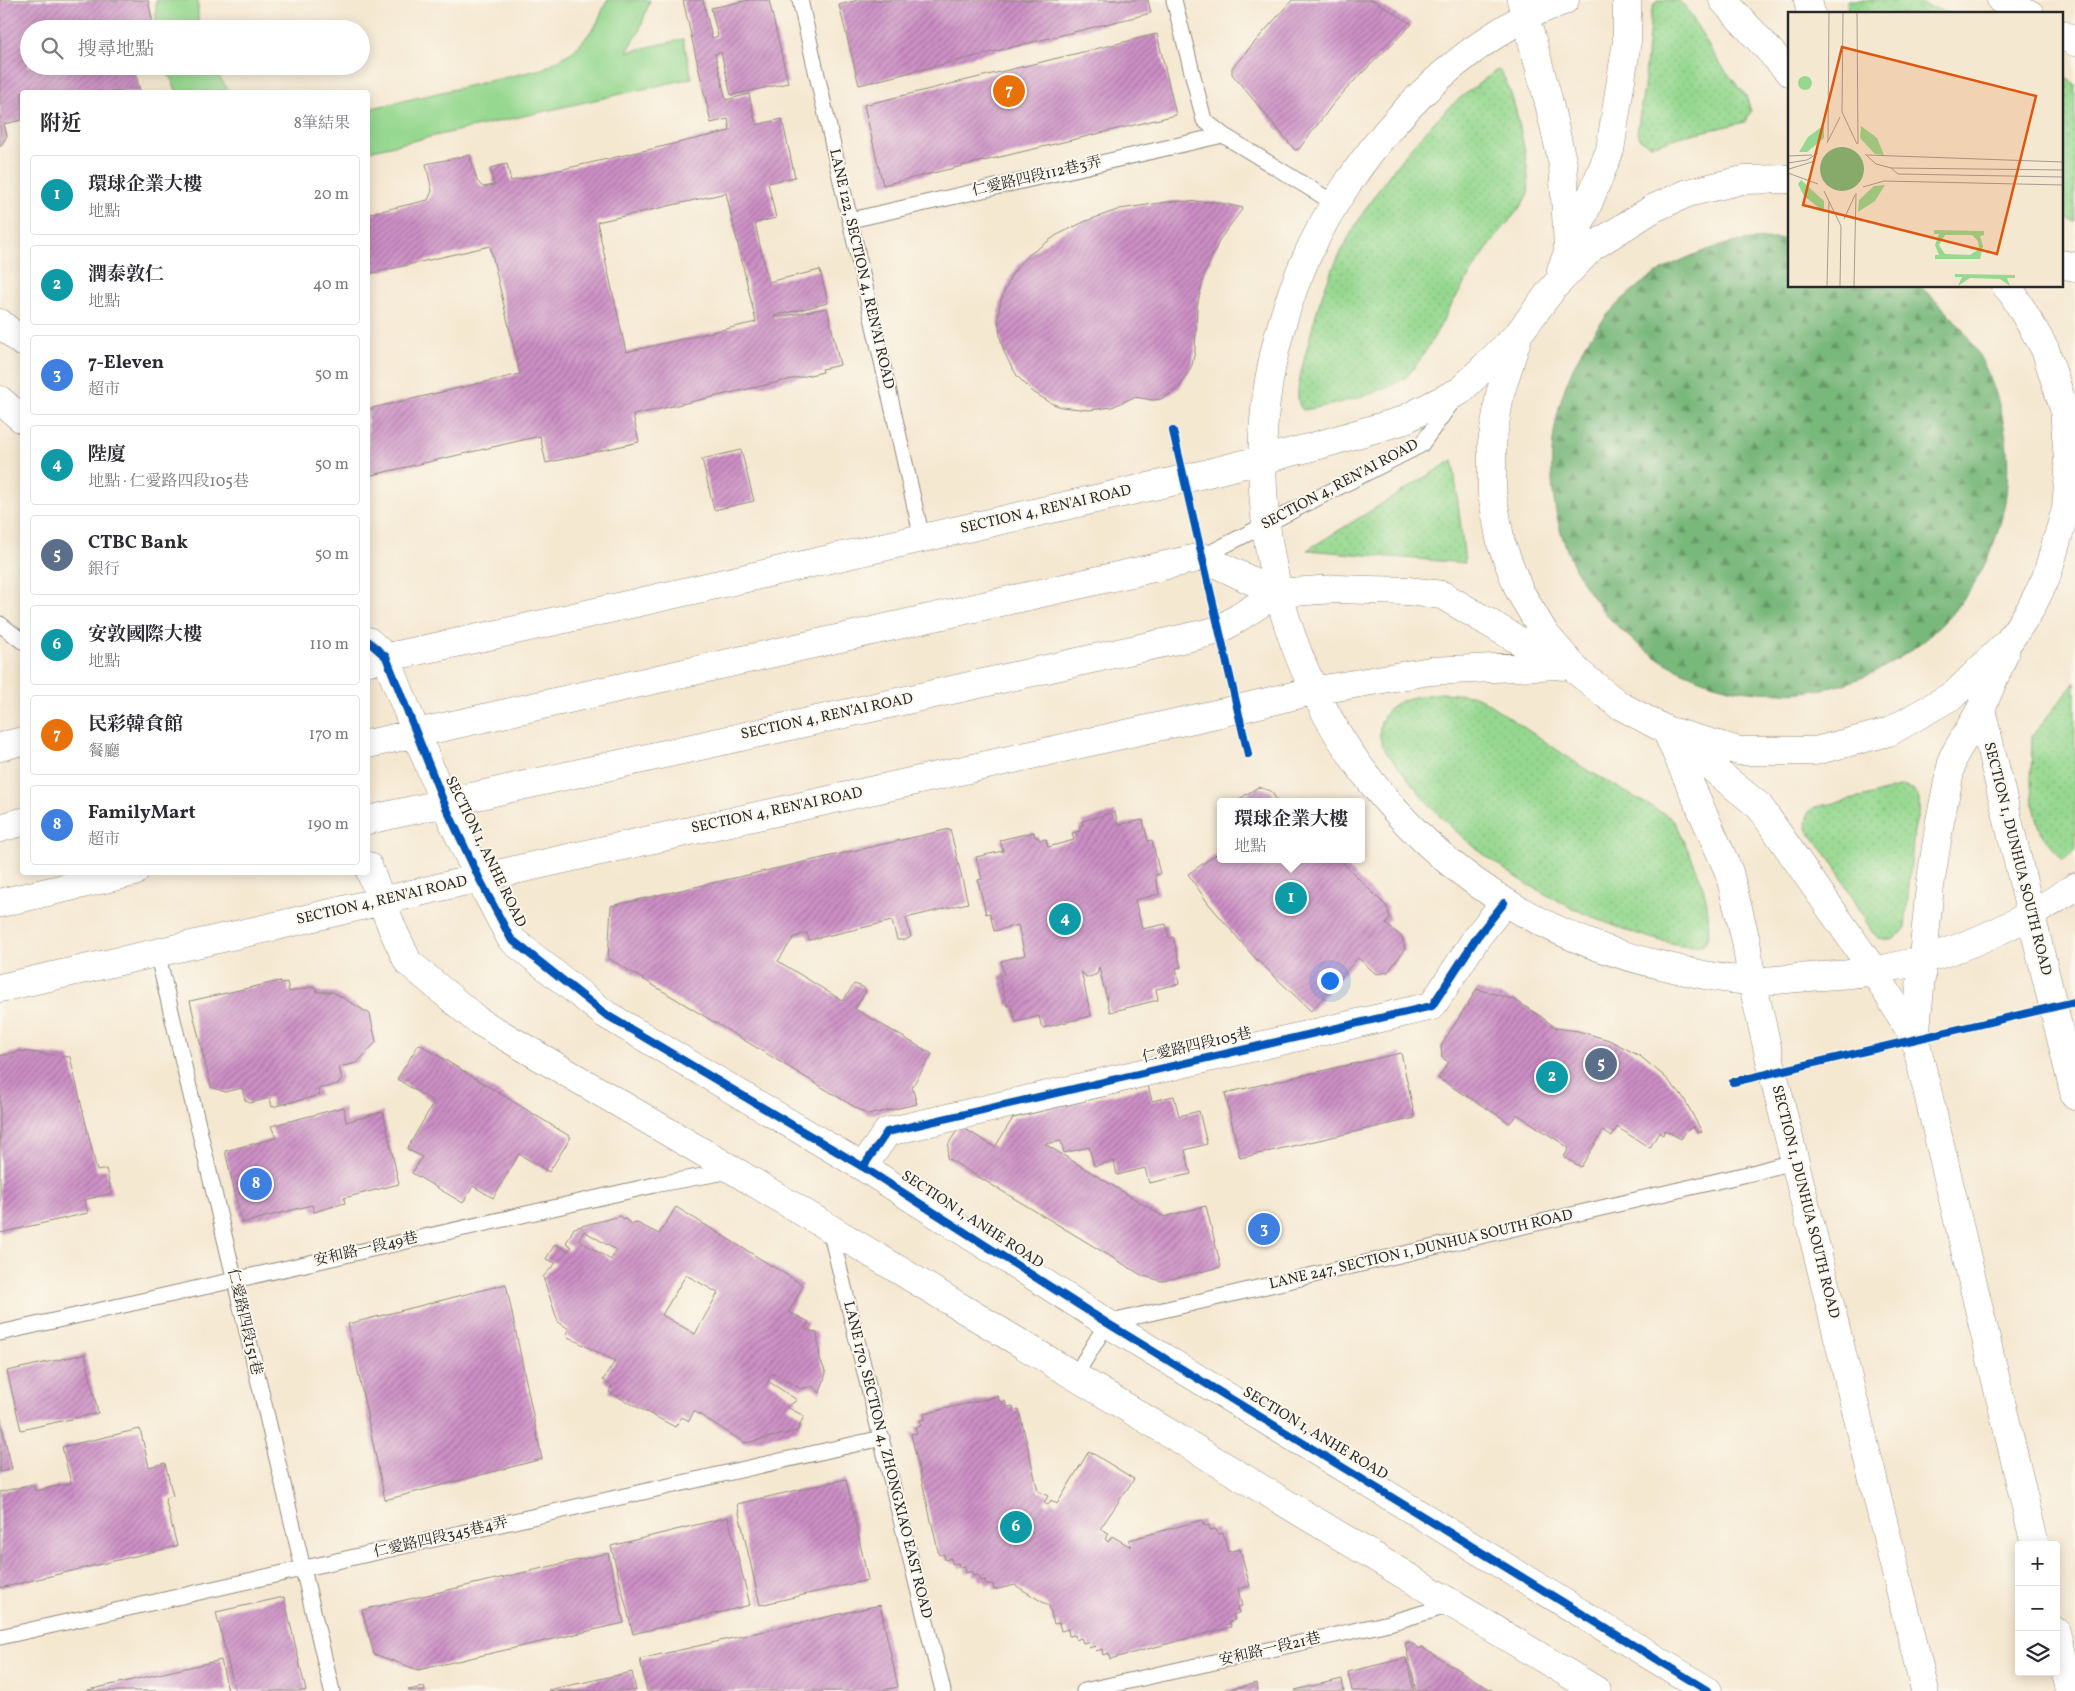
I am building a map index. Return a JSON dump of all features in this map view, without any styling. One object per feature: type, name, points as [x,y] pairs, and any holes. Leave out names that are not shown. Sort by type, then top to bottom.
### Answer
[{"type":"main road","points":[[1565,0],[1524,8],[1417,97],[1372,148],[1334,204],[1309,251],[1288,301],[1273,359],[1265,405],[1261,459],[1265,525],[1277,593],[1313,691],[1349,753],[1394,810],[1445,860],[1504,902],[1566,935],[1632,959],[1700,974],[1752,982],[1874,971],[1922,960],[1978,940],[2031,914],[2075,886]]},
{"type":"main road","points":[[1553,288],[1610,150],[1627,41],[1627,0]]},
{"type":"main road","points":[[1723,0],[1788,71]]},
{"type":"main road","points":[[2001,0],[2030,8]]},
{"type":"main road","points":[[1524,8],[1563,165],[1569,253]]},
{"type":"main road","points":[[2062,35],[2075,42]]},
{"type":"main road","points":[[1788,179],[1743,180],[1688,193],[1654,208],[1592,247],[1553,288],[1519,333],[1500,394],[1492,443],[1492,494],[1501,543],[1519,590],[1545,634],[1569,669],[1619,706],[1666,730],[1739,751],[1816,751],[1889,732],[1955,694],[2009,641],[2030,610],[2046,578],[2066,509],[2072,470],[2064,409],[2045,349],[2008,288]]},
{"type":"main road","points":[[2062,264],[2075,267]]},
{"type":"main road","points":[[0,323],[20,340]]},
{"type":"main road","name":"SECTION 4, REN'AI ROAD","points":[[374,653],[507,632],[1184,479],[1316,446],[1401,421],[1460,391],[1519,333]]},
{"type":"main road","points":[[0,400],[20,417]]},
{"type":"main road","points":[[2046,578],[2075,545]]},
{"type":"main road","name":"SECTION 4, REN’AI ROAD","points":[[370,744],[1202,557],[1277,593]]},
{"type":"main road","name":"SECTION 4, REN’AI ROAD","points":[[370,820],[1206,634],[1219,630],[1277,593],[1335,589],[1408,591],[1442,595],[1569,669]]},
{"type":"main road","name":"SECTION 1, DUNHUA SOUTH ROAD","points":[[1915,1039],[1922,960],[1940,821],[1953,756],[1981,709],[2009,641]]},
{"type":"main road","name":"SECTION 1, ANHE ROAD","points":[[374,653],[415,734],[444,803],[479,878],[511,940],[605,1014],[863,1167],[1107,1323],[1708,1691]]},
{"type":"main road","name":"SECTION 4, REN'AI ROAD","points":[[0,988],[276,926],[380,900],[1313,691],[1430,671],[1569,669]]},
{"type":"main road","name":"SECTION 1, DUNHUA SOUTH ROAD","points":[[1981,709],[2075,1096]]},
{"type":"main road","name":"SECTION 1, DUNHUA SOUTH ROAD","points":[[1666,730],[1759,806],[1874,971],[1915,1039],[2034,1541]]},
{"type":"main road","name":"SECTION 1, DUNHUA SOUTH ROAD","points":[[1666,730],[1728,872],[1746,940],[1752,982],[1773,1073],[1925,1691]]},
{"type":"main road","points":[[0,746],[20,742]]},
{"type":"main road","points":[[0,828],[20,823]]},
{"type":"main road","points":[[370,872],[380,900],[408,962],[477,1020],[733,1170],[1597,1691]]},
{"type":"main road","points":[[0,903],[121,875]]},
{"type":"main road","name":"仁愛路四段105巷","points":[[863,1167],[887,1132],[1432,1006],[1477,936],[1504,902]]},
{"type":"main road","points":[[2060,1649],[2070,1691]]},
{"type":"lane","name":"LANE 122, SECTION 4, REN'AI ROAD","points":[[800,0],[922,538]]},
{"type":"lane","points":[[1174,0],[1204,120],[1223,135],[1334,204]]},
{"type":"lane","name":"仁愛路四段112巷3弄","points":[[851,220],[1223,135]]},
{"type":"lane","name":"SECTION 4, REN’AI ROAD","points":[[1202,557],[1421,445],[1460,391]]},
{"type":"lane","points":[[0,624],[20,639]]},
{"type":"lane","name":"仁愛路四段151巷","points":[[157,952],[332,1691]]},
{"type":"lane","name":"LANE 247, SECTION 1, DUNHUA SOUTH ROAD","points":[[1107,1323],[1756,1172],[1795,1161]]},
{"type":"lane","name":"安和路一段49巷","points":[[0,1332],[659,1184],[733,1170]]},
{"type":"lane","name":"LANE 170, SECTION 4, ZHONGXIAO EAST ROAD","points":[[830,1230],[943,1691]]},
{"type":"lane","points":[[1076,1376],[1107,1323]]},
{"type":"lane","name":"仁愛路四段345巷4弄","points":[[0,1637],[882,1438]]},
{"type":"lane","name":"安和路一段21巷","points":[[1084,1691],[1389,1623],[1454,1604]]},
{"type":"green space","points":[[156,0],[198,0],[198,20],[156,20]]},
{"type":"green space","points":[[607,0],[650,0],[639,32],[627,52],[683,39],[692,78],[370,151],[370,109],[542,69],[572,52],[597,23]]},
{"type":"green space","points":[[1659,0],[1677,0],[1686,7],[1717,60],[1746,96],[1751,111],[1745,122],[1679,137],[1658,144],[1650,145],[1641,140],[1637,132],[1644,88],[1651,13],[1654,4]]},
{"type":"green space","points":[[1847,0],[1910,0],[1946,12],[1848,12]]},
{"type":"green space","points":[[1498,70],[1504,77],[1510,90],[1520,128],[1527,168],[1528,193],[1526,198],[1476,266],[1426,350],[1407,376],[1387,388],[1373,393],[1327,406],[1303,410],[1298,400],[1299,384],[1316,315],[1330,276],[1355,226],[1387,178],[1422,135],[1441,115]]},
{"type":"green space","points":[[169,75],[218,75],[229,90],[176,90]]},
{"type":"green space","points":[[2062,76],[2075,84],[2075,222],[2062,216]]},
{"type":"green space","points":[[1765,239],[1788,239],[1788,288],[1922,288],[1945,309],[1966,335],[1981,359],[1993,385],[2001,412],[2006,440],[2008,469],[2006,497],[2000,524],[1991,550],[1967,595],[1951,614],[1913,648],[1892,663],[1868,675],[1837,686],[1790,693],[1741,690],[1708,682],[1662,661],[1621,630],[1587,588],[1564,541],[1553,491],[1553,439],[1565,389],[1587,342],[1620,301],[1664,269],[1684,259],[1728,244]]},
{"type":"green space","points":[[1453,460],[1465,563],[1307,550]]},
{"type":"green space","points":[[2075,682],[2075,851],[2063,860],[2043,836],[2033,803],[2031,783],[2032,736]]},
{"type":"green space","points":[[1442,693],[1471,695],[1482,699],[1584,768],[1671,818],[1691,856],[1704,889],[1709,926],[1704,944],[1690,946],[1666,942],[1614,926],[1584,914],[1527,884],[1500,866],[1449,825],[1427,802],[1386,752],[1380,738],[1380,724],[1392,707],[1399,702],[1414,697]]},
{"type":"green space","points":[[1902,786],[1913,789],[1919,799],[1919,810],[1914,830],[1905,930],[1893,939],[1884,939],[1878,938],[1872,932],[1835,866],[1808,831],[1806,823],[1808,813],[1815,807],[1864,797]]},
{"type":"building","points":[[0,0],[148,0],[152,20],[20,20],[20,75],[136,75],[140,90],[20,90],[20,120],[4,124],[7,136],[0,147]]},
{"type":"building","points":[[683,0],[703,0],[712,38],[718,36],[711,8],[749,0],[769,0],[788,83],[731,95],[721,52],[715,54],[726,100],[749,94],[756,125],[782,119],[795,177],[768,183],[776,218],[755,223],[768,282],[820,270],[828,303],[774,316],[774,318],[827,308],[840,365],[822,369],[823,372],[633,415],[639,442],[546,463],[540,436],[370,476],[370,409],[520,374],[490,246],[370,274],[370,214],[428,200],[432,191],[426,164],[470,155],[477,181],[483,187],[494,185],[490,168],[507,164],[511,181],[730,131],[728,119],[711,123]],"holes":[[[726,193],[756,322],[626,352],[597,222]]]},
{"type":"building","points":[[858,0],[1148,0],[1151,13],[859,85],[839,5]]},
{"type":"building","points":[[1292,0],[1373,0],[1412,24],[1352,83],[1333,104],[1299,149],[1295,150],[1232,74],[1232,68]]},
{"type":"building","points":[[1157,34],[1176,115],[883,185],[864,105]]},
{"type":"building","points":[[1174,201],[1216,202],[1243,208],[1220,239],[1205,272],[1197,306],[1195,351],[1192,365],[1180,387],[1161,399],[1153,400],[1134,397],[1112,407],[1089,410],[1061,407],[1033,392],[1018,377],[1010,364],[1004,352],[1000,336],[998,317],[1001,300],[1011,276],[1019,264],[1057,235],[1086,221],[1120,209]]},
{"type":"building","points":[[741,450],[754,501],[714,510],[702,459]]},
{"type":"building","points":[[1258,787],[1271,791],[1275,798],[1241,798]]},
{"type":"building","points":[[1115,812],[1118,825],[1143,820],[1148,841],[1152,840],[1160,874],[1155,875],[1159,894],[1135,900],[1142,929],[1166,924],[1169,938],[1173,937],[1181,967],[1176,968],[1179,984],[1156,989],[1158,1000],[1110,1012],[1099,967],[1097,974],[1090,977],[1086,977],[1081,971],[1091,1016],[1042,1028],[1039,1016],[1016,1022],[1011,1005],[1007,1006],[999,976],[1004,974],[1001,961],[1025,955],[1018,925],[994,931],[990,913],[986,914],[978,880],[982,879],[976,857],[1003,851],[1000,840],[1034,832],[1035,837],[1038,837],[1039,840],[1046,839],[1048,847],[1074,840],[1072,833],[1080,831],[1079,826],[1083,825],[1082,821]]},
{"type":"building","points":[[950,829],[968,903],[906,918],[911,937],[905,940],[897,940],[892,921],[809,940],[807,933],[794,937],[778,961],[843,1001],[854,984],[863,987],[866,991],[855,1009],[932,1054],[912,1087],[917,1104],[868,1115],[608,958],[611,906]]},
{"type":"building","points":[[1217,854],[1217,863],[1343,863],[1387,907],[1390,918],[1386,924],[1402,937],[1405,949],[1388,972],[1376,974],[1358,958],[1311,1011],[1254,957],[1208,903],[1188,874]]},
{"type":"building","points":[[280,981],[281,984],[287,982],[289,992],[312,987],[316,988],[317,992],[333,992],[370,1014],[376,1042],[357,1063],[339,1067],[342,1079],[338,1084],[318,1089],[320,1095],[272,1107],[270,1098],[250,1103],[245,1100],[242,1088],[225,1092],[211,1087],[190,1001]]},
{"type":"building","points":[[1477,989],[1515,1000],[1556,1028],[1578,1031],[1609,1040],[1640,1056],[1665,1077],[1683,1097],[1702,1132],[1697,1133],[1694,1127],[1687,1130],[1681,1139],[1665,1130],[1663,1135],[1659,1132],[1650,1148],[1617,1127],[1612,1137],[1603,1131],[1581,1167],[1564,1157],[1569,1148],[1517,1114],[1510,1123],[1438,1078],[1449,1062],[1442,1058],[1441,1046]]},
{"type":"building","points":[[419,1044],[571,1137],[549,1172],[519,1154],[493,1198],[473,1186],[463,1203],[412,1173],[422,1157],[407,1149],[434,1102],[397,1079]]},
{"type":"building","points":[[20,1051],[70,1057],[97,1171],[106,1169],[112,1193],[84,1200],[88,1213],[0,1233],[0,1056]]},
{"type":"building","points":[[1401,1053],[1415,1118],[1240,1158],[1225,1093]]},
{"type":"building","points":[[1148,1086],[1152,1101],[1174,1096],[1179,1116],[1199,1111],[1207,1144],[1185,1150],[1191,1174],[1149,1183],[1145,1168],[1117,1175],[1114,1161],[1094,1166],[1089,1147],[1064,1153],[1061,1141],[1045,1144],[1164,1217],[1206,1206],[1221,1267],[1162,1281],[1143,1276],[947,1158],[949,1143],[960,1126],[995,1147],[1013,1118]]},
{"type":"building","points":[[344,1107],[346,1122],[383,1112],[399,1184],[344,1198],[345,1203],[314,1212],[312,1205],[242,1223],[225,1151],[276,1138],[271,1126]]},
{"type":"building","points":[[676,1207],[803,1285],[789,1312],[809,1322],[805,1329],[817,1333],[820,1359],[826,1373],[820,1393],[812,1386],[801,1389],[772,1373],[768,1381],[797,1400],[787,1407],[804,1416],[797,1431],[745,1443],[694,1411],[689,1421],[682,1417],[675,1427],[609,1392],[612,1386],[603,1380],[615,1361],[566,1336],[569,1329],[558,1322],[543,1277],[556,1263],[546,1259],[555,1244],[568,1251],[572,1247],[566,1243],[574,1228],[620,1216],[632,1224],[637,1223],[659,1234]],"holes":[[[584,1231],[616,1250],[611,1260],[579,1240]],[[686,1275],[718,1293],[695,1334],[662,1315]]]},
{"type":"building","points":[[506,1284],[542,1459],[385,1500],[348,1324]]},
{"type":"building","points":[[85,1354],[98,1413],[21,1430],[7,1371]]},
{"type":"building","points":[[998,1396],[1000,1402],[1005,1401],[1007,1407],[1013,1406],[1014,1411],[1019,1410],[1038,1491],[1048,1496],[1044,1503],[1048,1505],[1051,1500],[1057,1504],[1089,1451],[1134,1479],[1100,1529],[1109,1533],[1105,1539],[1108,1542],[1112,1536],[1131,1547],[1129,1540],[1202,1520],[1204,1526],[1209,1525],[1210,1530],[1216,1529],[1218,1534],[1223,1533],[1228,1552],[1240,1549],[1250,1586],[1238,1589],[1242,1606],[1237,1607],[1239,1613],[1233,1615],[1235,1620],[1229,1622],[1231,1627],[1110,1659],[1109,1653],[1103,1655],[1102,1649],[1096,1651],[1095,1646],[1089,1648],[1088,1642],[1083,1643],[1081,1638],[1076,1640],[1075,1635],[1069,1636],[1068,1629],[1061,1631],[1059,1623],[1054,1624],[1049,1606],[1015,1585],[994,1590],[993,1584],[986,1585],[985,1580],[980,1581],[978,1575],[973,1576],[972,1571],[966,1573],[965,1566],[959,1568],[958,1563],[952,1564],[951,1558],[945,1560],[944,1554],[939,1555],[911,1434],[917,1433],[915,1427],[921,1426],[920,1420],[925,1419],[924,1414]]},
{"type":"building","points":[[0,1419],[12,1469],[0,1472]]},
{"type":"building","points":[[140,1429],[149,1467],[165,1463],[173,1496],[165,1498],[177,1546],[0,1588],[0,1492],[33,1484],[35,1491],[71,1483],[62,1447]]},
{"type":"building","points":[[846,1479],[868,1580],[760,1605],[737,1504]]},
{"type":"building","points":[[728,1517],[750,1605],[633,1634],[611,1546]]},
{"type":"building","points":[[608,1553],[624,1623],[418,1670],[374,1654],[362,1610]]},
{"type":"building","points":[[284,1597],[306,1691],[235,1691],[216,1612]]},
{"type":"building","points":[[880,1605],[898,1687],[879,1691],[647,1691],[640,1659]]},
{"type":"building","points":[[1410,1642],[1493,1691],[1416,1691],[1405,1643]]},
{"type":"building","points":[[1406,1658],[1414,1691],[1352,1691],[1348,1672]]},
{"type":"building","points":[[221,1660],[228,1691],[88,1691],[88,1690]]},
{"type":"building","points":[[632,1672],[636,1691],[548,1690]]},
{"type":"building","points":[[1342,1679],[1344,1691],[1295,1691],[1295,1690]]},
{"type":"building","points":[[1257,1683],[1258,1691],[1226,1691],[1226,1690]]},
{"type":"building","points":[[424,1687],[425,1691],[408,1690]]},
{"type":"cycle path","points":[[1173,431],[1248,754]]},
{"type":"cycle path","points":[[370,643],[386,657],[444,803],[479,878],[511,939],[605,1014],[863,1167],[1107,1323],[1708,1691]]},
{"type":"cycle path","points":[[863,1167],[887,1132],[1432,1006],[1477,937],[1504,903]]},
{"type":"cycle path","points":[[1733,1082],[2075,1002]]},
{"type":"place","name":"民彩韓食館","points":[[1009,91]]},
{"type":"place","name":"環球企業大樓","points":[[1291,898]]},
{"type":"place","name":"陛廈","points":[[1065,919]]},
{"type":"place","name":"CTBC Bank","points":[[1601,1064]]},
{"type":"place","name":"潤泰敦仁","points":[[1552,1077]]},
{"type":"place","name":"FamilyMart","points":[[256,1184]]},
{"type":"place","name":"7-Eleven","points":[[1264,1229]]},
{"type":"place","name":"安敦國際大樓","points":[[1016,1527]]}]
